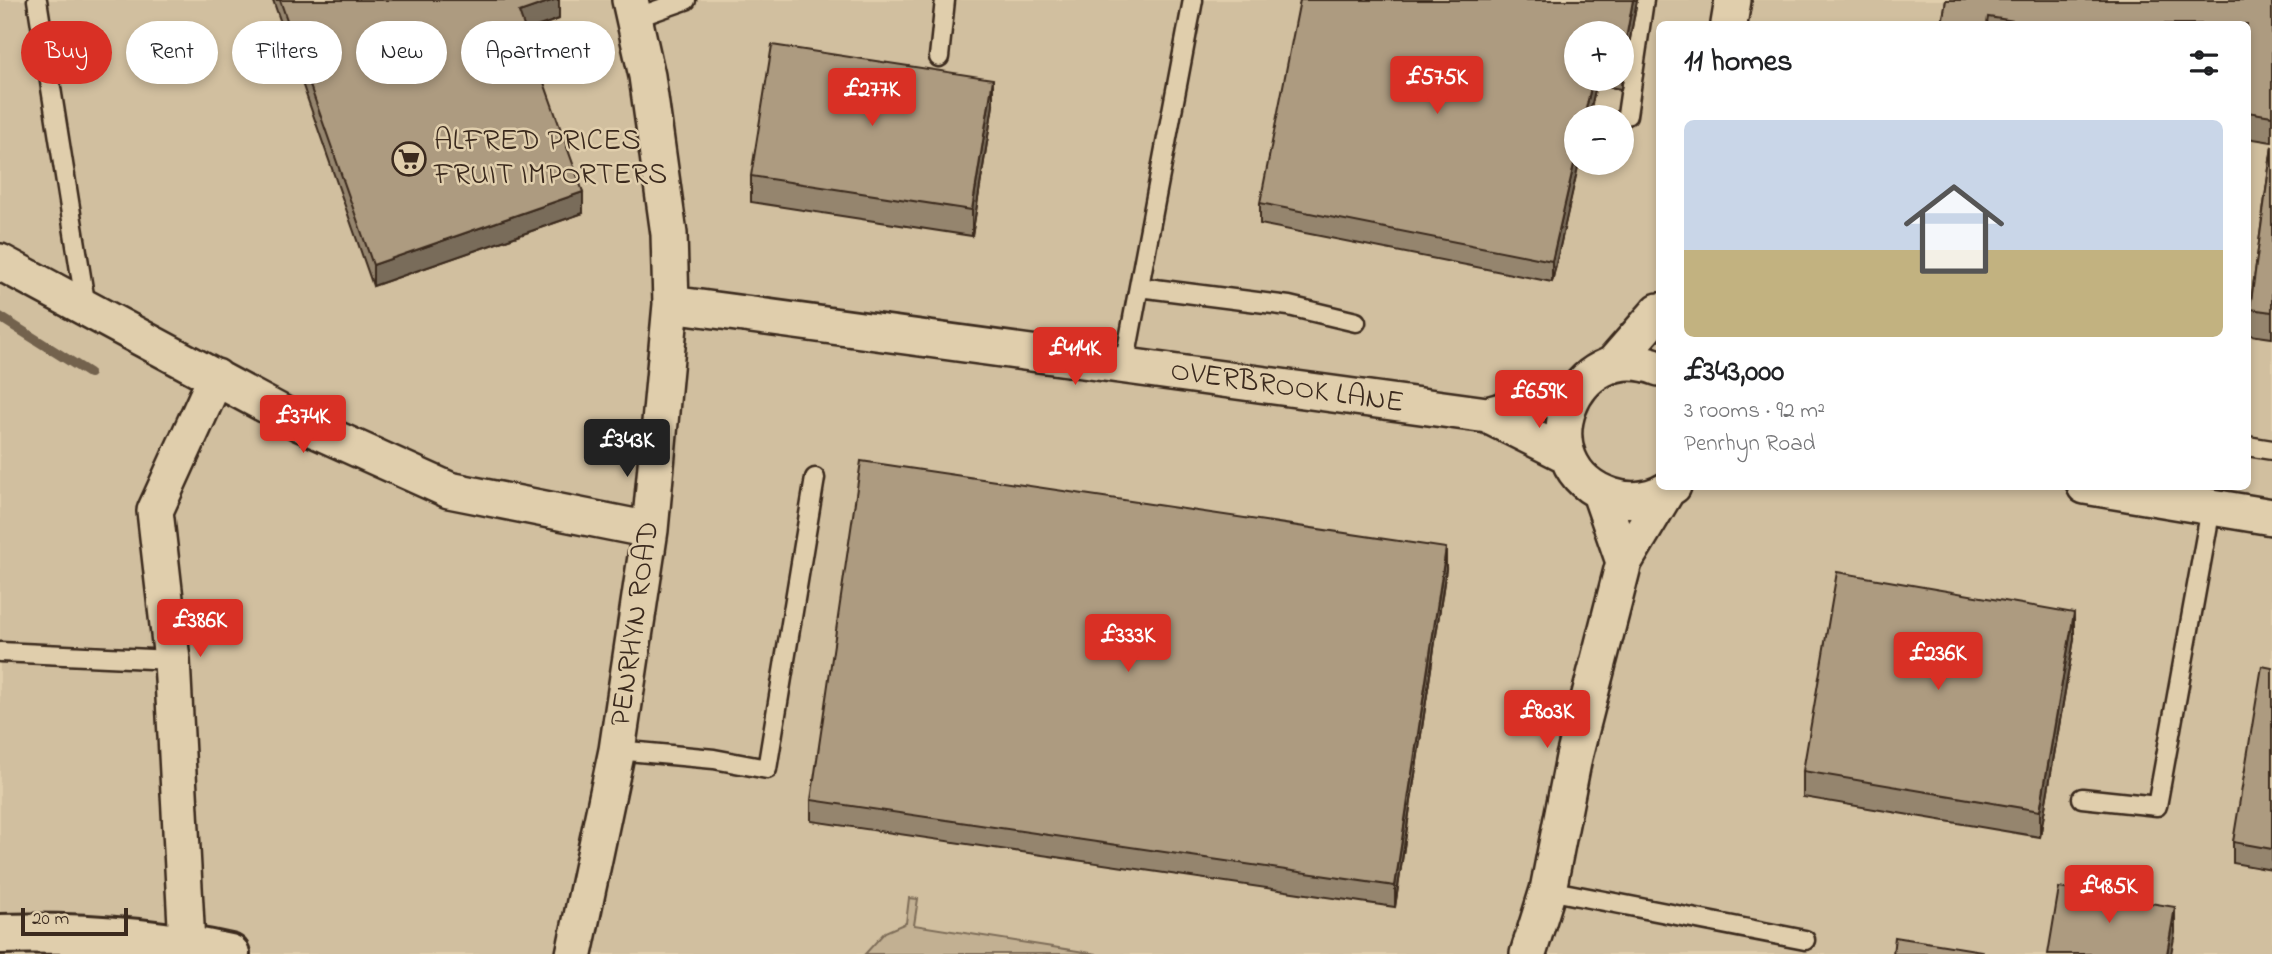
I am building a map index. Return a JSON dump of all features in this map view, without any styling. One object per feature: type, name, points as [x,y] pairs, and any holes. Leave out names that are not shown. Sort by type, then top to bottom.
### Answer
[{"type":"main road","points":[[0,934],[43,944],[116,936],[187,944],[230,954]]},
{"type":"street","points":[[1730,21],[1734,0]]},
{"type":"street","name":"PENRHYN ROAD","points":[[574,954],[617,750],[650,530],[671,304],[669,234],[647,76],[633,9]]},
{"type":"street","points":[[0,262],[298,422],[449,491],[650,530]]},
{"type":"street","name":"OVERBROOK LANE","points":[[671,304],[1487,415],[1567,455]]},
{"type":"street","points":[[1612,365],[1656,314]]},
{"type":"street","points":[[1656,367],[1634,362],[1612,365],[1592,375],[1576,391],[1566,411],[1563,433],[1567,455],[1575,470],[1600,493],[1622,500],[1645,500],[1668,490]]},
{"type":"street","points":[[187,944],[172,660],[155,511],[216,377]]},
{"type":"street","name":"OVERBROOK LANE","points":[[1487,415],[1576,391]]},
{"type":"street","points":[[1528,954],[1548,890],[1574,757],[1625,562],[1669,490]]},
{"type":"street","points":[[2108,490],[2272,517]]},
{"type":"street","points":[[1600,493],[1625,562]]},
{"type":"lane","points":[[37,0],[86,308]]},
{"type":"lane","points":[[633,9],[686,0]]},
{"type":"lane","points":[[939,57],[945,0]]},
{"type":"lane","points":[[1124,366],[1193,0]]},
{"type":"lane","points":[[1628,105],[1644,0]]},
{"type":"lane","points":[[1139,287],[1289,306],[1356,322]]},
{"type":"lane","points":[[2251,447],[2272,450]]},
{"type":"lane","points":[[617,750],[713,759],[767,769],[815,478]]},
{"type":"lane","points":[[2082,798],[2157,806],[2211,508]]},
{"type":"lane","points":[[0,652],[172,660]]},
{"type":"lane","points":[[1548,890],[1805,940]]},
{"type":"shaded area","points":[[0,0],[2272,0],[2272,954],[0,954]]},
{"type":"shaded area","points":[[909,898],[918,899],[914,925],[1097,954],[865,954],[885,932],[906,923]]},
{"type":"building","points":[[280,0],[554,0],[519,12],[522,21],[461,21],[461,84],[545,84],[583,192],[373,265],[309,84],[342,84],[342,21],[287,21]]},
{"type":"building","points":[[1300,0],[1633,0],[1629,21],[1564,21],[1564,91],[1590,91],[1587,105],[1564,105],[1564,175],[1572,175],[1552,261],[1260,203]]},
{"type":"building","points":[[1946,0],[2272,0],[2272,116],[2251,113],[2251,21],[2014,21],[1988,17],[1987,21],[1942,21]]},
{"type":"building","points":[[772,45],[993,79],[972,210],[751,176]]},
{"type":"building","points":[[2272,146],[2272,312],[2251,309]]},
{"type":"building","points":[[861,461],[1446,548],[1395,886],[811,800]]},
{"type":"building","points":[[1837,572],[2074,613],[2040,811],[1803,771]]},
{"type":"building","points":[[2262,666],[2272,668],[2272,849],[2233,842]]},
{"type":"building","points":[[2059,888],[2175,907],[2167,954],[2048,954]]},
{"type":"building","points":[[1895,937],[1982,951],[1981,954],[1893,954]]},
{"type":"waterway","points":[[0,317],[89,373]]},
{"type":"place","name":"ALFRED PRICES FRUIT IMPORTERS","points":[[409,159]]}]
